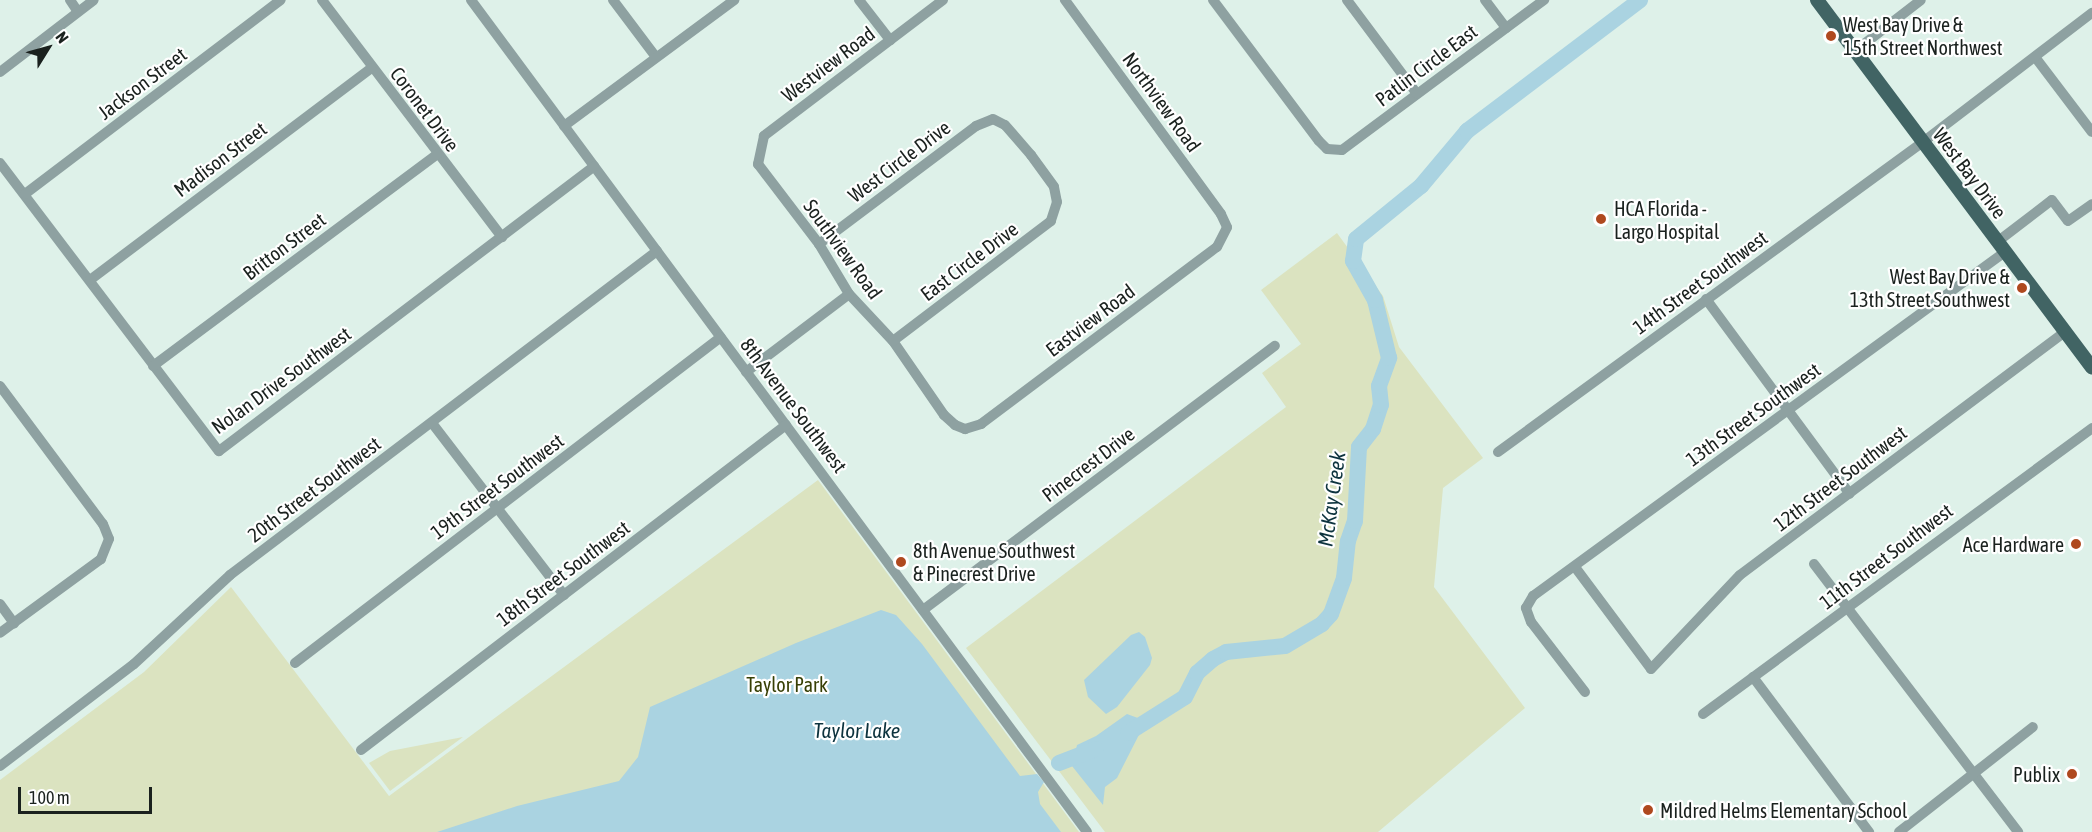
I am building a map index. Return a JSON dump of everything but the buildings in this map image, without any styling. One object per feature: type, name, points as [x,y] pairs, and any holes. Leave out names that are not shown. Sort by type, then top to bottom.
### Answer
[{"type":"main road","name":"West Bay Drive","points":[[1817,0],[2092,368]]},
{"type":"street","points":[[70,0],[78,12]]},
{"type":"street","points":[[0,72],[94,0]]},
{"type":"street","name":"Jackson Street","points":[[25,194],[281,0]]},
{"type":"street","name":"Coronet Drive","points":[[322,0],[436,154],[502,237]]},
{"type":"street","name":"8th Avenue Southwest","points":[[471,0],[1087,832]]},
{"type":"street","points":[[613,0],[656,57]]},
{"type":"street","points":[[564,126],[734,0]]},
{"type":"street","points":[[859,0],[890,40]]},
{"type":"street","name":"Westview Road","points":[[764,136],[943,0]]},
{"type":"street","name":"Northview Road","points":[[1065,0],[1221,214],[1227,227]]},
{"type":"street","name":"Patlin Circle East","points":[[1213,0],[1326,149],[1342,150],[1544,0]]},
{"type":"street","points":[[1347,0],[1417,94]]},
{"type":"street","points":[[1485,0],[1506,28]]},
{"type":"street","points":[[1855,51],[1921,0]]},
{"type":"street","name":"14th Street Southwest","points":[[1498,452],[1923,142],[2092,13]]},
{"type":"street","points":[[2036,57],[2092,132]]},
{"type":"street","name":"Madison Street","points":[[90,280],[372,68]]},
{"type":"street","name":"West Circle Drive","points":[[819,244],[976,126],[993,119],[1005,125]]},
{"type":"street","name":"East Circle Drive","points":[[893,341],[1051,221],[1057,202],[1053,187],[1005,125]]},
{"type":"street","name":"Southview Road","points":[[764,136],[758,164],[819,244],[849,294],[893,341],[944,415],[955,425],[965,429]]},
{"type":"street","name":"Britton Street","points":[[153,366],[436,154]]},
{"type":"street","name":"Nolan Drive Southwest","points":[[0,163],[219,451],[594,166]]},
{"type":"street","name":"13th Street Southwest","points":[[1585,692],[1531,621],[1526,608],[1533,596],[1787,411],[2001,247],[2052,200],[2068,221],[2092,204]]},
{"type":"street","name":"Eastview Road","points":[[965,429],[981,424],[1217,247],[1227,227]]},
{"type":"street","name":"20th Street Southwest","points":[[0,766],[134,664],[230,575],[657,250]]},
{"type":"street","points":[[746,372],[849,294]]},
{"type":"street","points":[[1706,299],[1850,494]]},
{"type":"street","name":"12th Street Southwest","points":[[1575,567],[1651,669],[1740,575],[2065,332]]},
{"type":"street","name":"19th Street Southwest","points":[[295,663],[721,337]]},
{"type":"street","name":"Pinecrest Drive","points":[[923,610],[1275,346]]},
{"type":"street","points":[[0,386],[103,524],[109,539],[101,559],[0,633]]},
{"type":"street","points":[[432,423],[564,595]]},
{"type":"street","name":"18th Street Southwest","points":[[361,750],[786,425]]},
{"type":"street","name":"11th Street Southwest","points":[[1703,714],[2092,428]]},
{"type":"street","points":[[1814,564],[1850,607],[2018,832]]},
{"type":"street","points":[[0,604],[14,622]]},
{"type":"street","points":[[1753,677],[1869,832]]},
{"type":"street","points":[[1899,832],[2033,727]]},
{"type":"green space","points":[[1337,233],[1383,296],[1399,347],[1483,458],[1443,488],[1434,587],[1525,708],[1378,832],[1105,832],[966,648],[1286,407],[1262,373],[1301,344],[1261,290]]},
{"type":"green space","name":"Taylor Park","points":[[818,480],[1079,832],[0,832],[0,780],[144,672],[231,587],[389,796]]},
{"type":"green space","points":[[463,737],[390,791],[369,763],[390,751]]},
{"type":"water","name":"Taylor Lake","points":[[881,610],[896,615],[922,644],[1020,776],[1037,774],[1044,782],[1038,792],[1040,804],[1061,832],[437,832],[517,806],[619,781],[638,757],[650,707],[796,643]]},
{"type":"water","points":[[1139,632],[1145,637],[1152,658],[1150,665],[1117,707],[1106,714],[1088,697],[1084,680],[1131,635]]},
{"type":"water","points":[[1127,714],[1146,721],[1117,778],[1105,787],[1103,805],[1072,766],[1077,745],[1096,736]]},
{"type":"waterway","name":"McKay Creek","points":[[1128,733],[1185,697],[1197,673],[1213,659],[1226,652],[1285,646],[1322,624],[1331,614],[1344,578],[1348,541],[1355,521],[1359,447],[1373,429],[1381,405],[1379,386],[1389,358],[1375,300],[1353,261],[1356,239],[1421,186],[1467,131],[1640,0]]},
{"type":"waterway","name":"McKay Creek","points":[[1059,763],[1095,749]]},
{"type":"place","name":"West Bay Drive & 15th Street Northwest","points":[[1831,36]]},
{"type":"place","name":"HCA Florida - Largo Hospital","points":[[1601,219]]},
{"type":"place","name":"West Bay Drive & 13th Street Southwest","points":[[2022,288]]},
{"type":"place","name":"Ace Hardware","points":[[2076,544]]},
{"type":"place","name":"8th Avenue Southwest & Pinecrest Drive","points":[[901,562]]},
{"type":"place","name":"Publix","points":[[2072,774]]},
{"type":"place","name":"Mildred Helms Elementary School","points":[[1648,810]]}]
